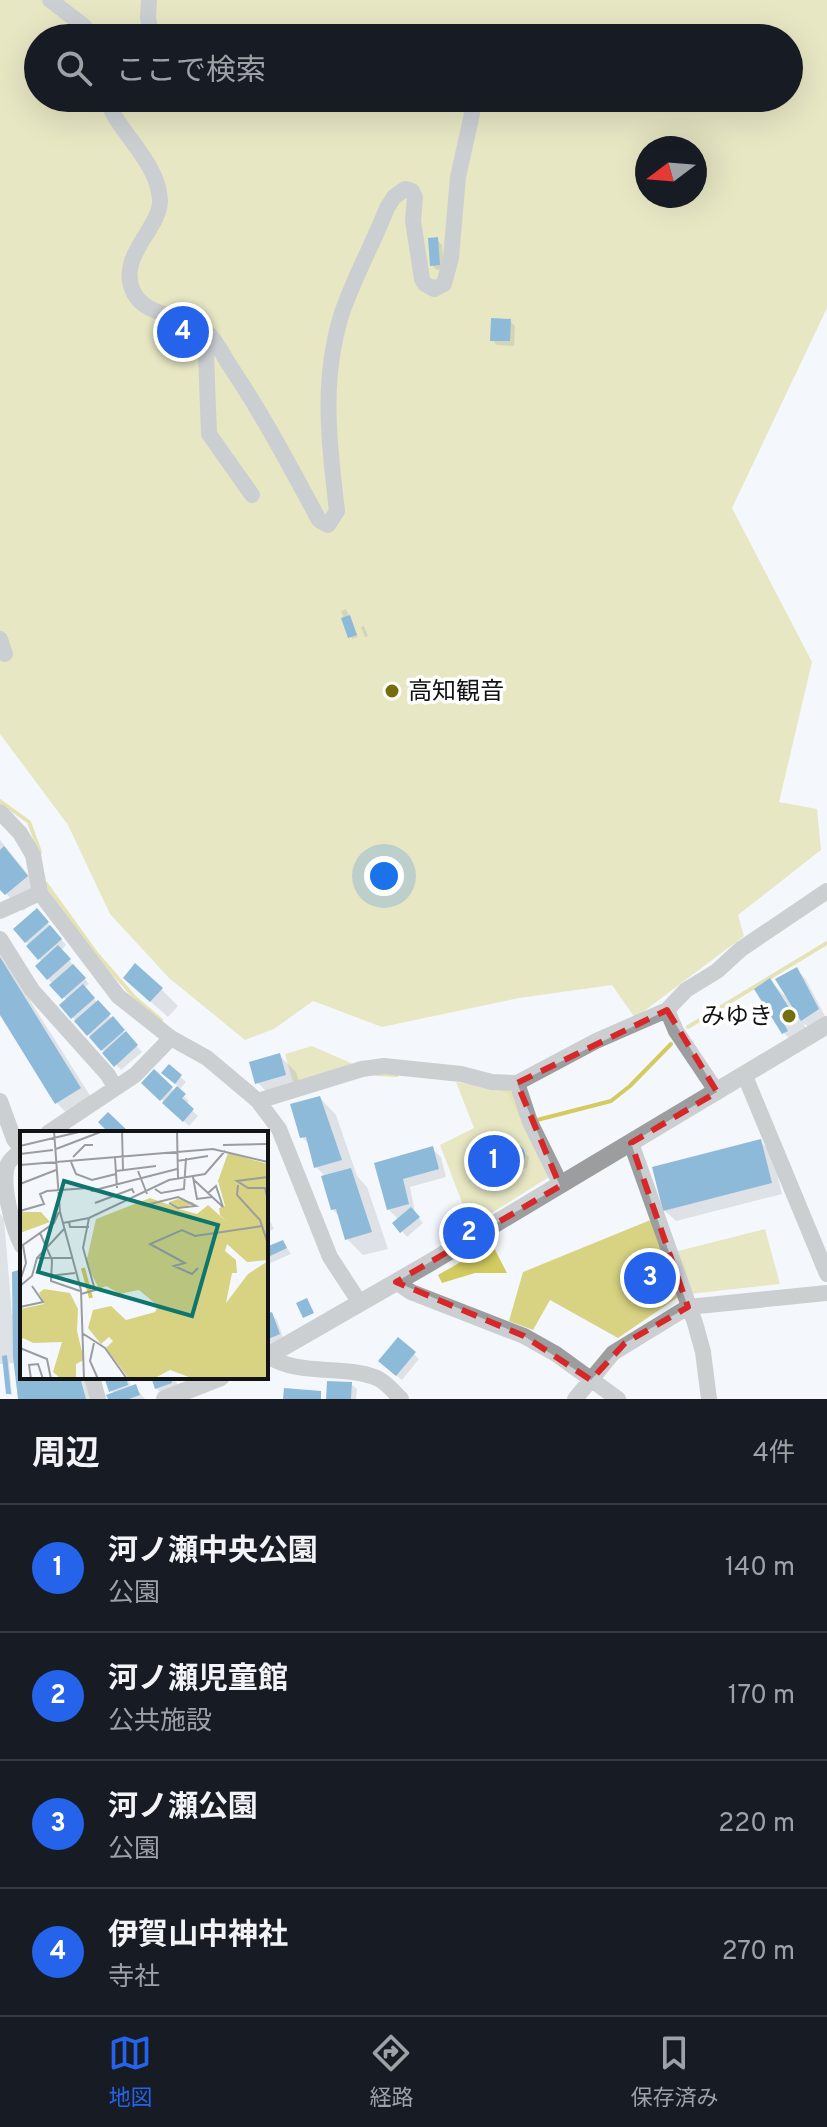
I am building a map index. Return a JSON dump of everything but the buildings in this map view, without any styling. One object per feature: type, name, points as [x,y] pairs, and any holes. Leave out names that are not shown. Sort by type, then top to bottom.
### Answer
[{"type":"street","points":[[50,0],[81,24]]},
{"type":"street","points":[[149,0],[149,24]]},
{"type":"street","points":[[112,112],[152,172],[159,196],[156,214],[133,259],[132,289],[146,305],[204,329],[251,396],[319,520],[328,525],[337,511],[327,414],[330,373],[342,313],[387,208],[394,197],[405,189],[412,191],[415,197],[413,221],[422,279],[434,289],[444,284],[451,258],[458,177],[472,112]]},
{"type":"street","points":[[114,118],[115,112]]},
{"type":"street","points":[[213,340],[206,354],[209,434],[252,495]]},
{"type":"street","points":[[0,812],[20,833],[33,855],[40,893],[118,996],[171,1038],[207,1058],[258,1101],[279,1129],[330,1257],[360,1303]]},
{"type":"street","points":[[258,1101],[362,1069],[384,1066],[517,1083],[596,1041],[667,1010],[686,990],[717,971],[741,949],[827,891]]},
{"type":"street","points":[[0,911],[40,893]]},
{"type":"street","points":[[0,939],[32,990],[108,1075],[115,1087]]},
{"type":"street","points":[[667,1010],[676,1031],[717,1092]]},
{"type":"street","points":[[268,1355],[827,1025]]},
{"type":"street","points":[[51,1131],[135,1075],[171,1038]]},
{"type":"street","points":[[747,1081],[827,1274]]},
{"type":"street","points":[[517,1083],[530,1122],[561,1185]]},
{"type":"street","points":[[0,1101],[20,1147]]},
{"type":"street","points":[[631,1143],[703,1352],[709,1399]]},
{"type":"street","points":[[20,1152],[2,1178],[20,1242]]},
{"type":"street","points":[[396,1282],[411,1292],[524,1336],[618,1399]]},
{"type":"street","points":[[575,1399],[625,1343],[688,1307],[827,1293]]},
{"type":"street","points":[[268,1357],[283,1365],[357,1373],[380,1379],[401,1399]]},
{"type":"street","points":[[93,1379],[98,1399]]},
{"type":"street","points":[[165,1399],[216,1379]]},
{"type":"highlighted area","points":[[667,1010],[717,1092],[631,1143],[688,1307],[625,1343],[591,1380],[524,1336],[396,1282],[560,1186],[517,1083]]},
{"type":"shaded area","points":[[0,0],[827,0],[827,308],[732,508],[812,662],[779,802],[817,809],[821,850],[738,915],[744,936],[635,1018],[612,985],[519,998],[382,1027],[313,1001],[274,1029],[245,1040],[169,978],[110,914],[68,825],[0,734]]},
{"type":"shaded area","points":[[312,1046],[353,1064],[293,1082],[285,1054]]},
{"type":"shaded area","points":[[456,1082],[514,1092],[549,1177],[471,1226],[440,1145],[474,1128]]},
{"type":"shaded area","points":[[653,1219],[678,1251],[765,1229],[780,1284],[681,1295],[618,1338],[550,1300],[533,1330],[509,1321],[523,1272]]},
{"type":"shaded area","points":[[492,1244],[507,1273],[475,1273],[442,1283],[438,1275]]},
{"type":"waterway","points":[[0,801],[29,822],[40,852]]},
{"type":"waterway","points":[[46,884],[96,953],[135,998],[161,1020]]},
{"type":"waterway","points":[[688,1027],[827,943]]},
{"type":"waterway","points":[[537,1120],[611,1101],[671,1044]]},
{"type":"waterway","points":[[377,1074],[397,1075]]},
{"type":"waterway","points":[[504,1090],[509,1091],[520,1115]]},
{"type":"place","name":"伊賀山中神社","points":[[183,332]]},
{"type":"place","name":"高知観音","points":[[392,691]]},
{"type":"place","name":"みゆき","points":[[789,1016]]},
{"type":"place","name":"河ノ瀬中央公園","points":[[494,1161]]},
{"type":"place","name":"河ノ瀬児童館","points":[[469,1233]]},
{"type":"place","name":"河ノ瀬公園","points":[[650,1278]]}]
